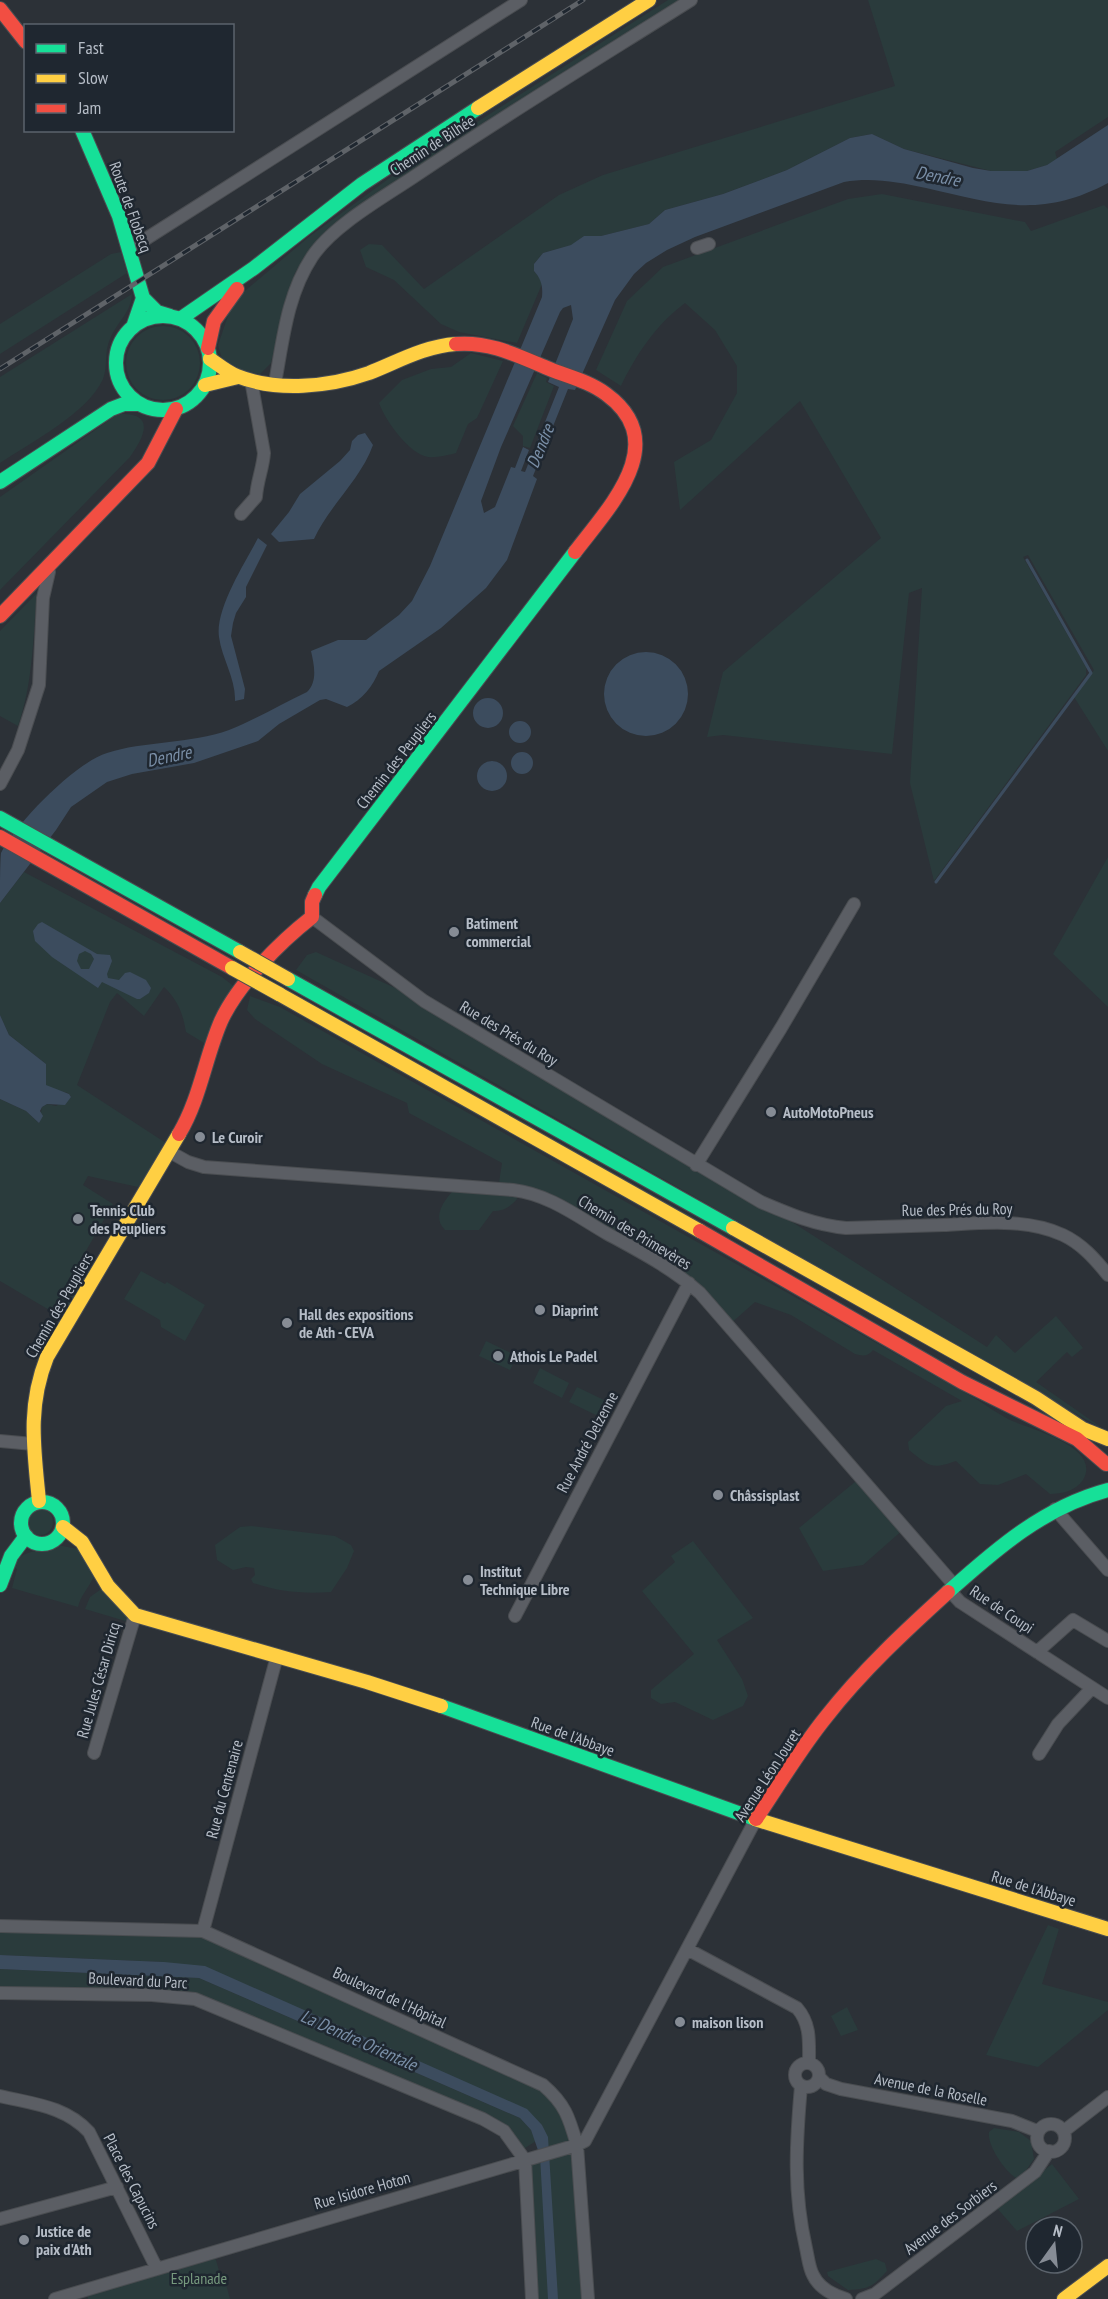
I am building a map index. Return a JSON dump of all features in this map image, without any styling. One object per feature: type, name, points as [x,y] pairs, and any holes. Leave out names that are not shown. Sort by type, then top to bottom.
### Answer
[{"type":"main road","points":[[0,603],[140,461],[151,441],[147,415],[124,390],[117,373],[117,352],[126,334],[133,327],[156,316],[175,317],[254,268],[344,198],[423,143],[649,0]]},
{"type":"main road","points":[[0,9],[24,39]]},
{"type":"main road","name":"Route de Flobecq","points":[[83,132],[107,184],[143,298]]},
{"type":"main road","points":[[147,415],[156,410],[176,409],[194,399],[205,385],[209,376],[209,353],[214,321],[221,308],[254,268]]},
{"type":"main road","points":[[133,327],[143,298],[157,312],[175,317],[197,330],[209,353]]},
{"type":"main road","name":"Chemin des Peupliers","points":[[39,1501],[33,1444],[34,1394],[45,1361],[183,1128],[198,1094],[222,1019],[240,993],[297,929],[312,917],[312,902],[319,887],[576,553],[629,480],[634,464],[636,448],[634,433],[620,405],[603,392],[512,354],[477,344],[455,343],[437,347],[353,379],[318,385],[275,383],[244,378],[205,385]]},
{"type":"main road","name":"Chemin des Peupliers","points":[[209,353],[244,378]]},
{"type":"main road","points":[[0,473],[89,412],[105,394],[117,373]]},
{"type":"main road","points":[[0,482],[111,409],[124,404],[147,415]]},
{"type":"main road","points":[[0,616],[147,464],[176,409]]},
{"type":"main road","points":[[0,818],[1036,1398],[1083,1429],[1108,1439]]},
{"type":"main road","points":[[0,837],[856,1320],[952,1377],[1077,1439],[1091,1449],[1106,1473]]},
{"type":"main road","name":"Avenue Léon Jouret","points":[[756,1819],[812,1735],[882,1652],[1016,1534],[1077,1498],[1106,1473]]},
{"type":"main road","points":[[45,1501],[57,1507],[62,1513],[63,1527],[61,1533],[51,1542],[38,1543],[26,1536],[21,1524],[22,1516],[30,1505],[45,1501]]},
{"type":"main road","points":[[63,1527],[82,1542],[108,1586],[135,1615]]},
{"type":"main road","points":[[0,1585],[11,1556],[26,1536]]},
{"type":"main road","name":"Rue de l'Abbaye","points":[[135,1615],[367,1682],[458,1712],[756,1819],[1108,1929]]},
{"type":"main road","points":[[1064,2299],[1108,2266]]},
{"type":"street","points":[[128,247],[141,242],[521,0]]},
{"type":"street","name":"Chemin de Bilhée","points":[[275,383],[286,319],[296,288],[314,255],[328,239],[376,202],[444,156],[691,0]]},
{"type":"street","points":[[242,514],[256,497],[256,483],[263,464],[264,453],[244,378]]},
{"type":"street","points":[[0,784],[18,750],[39,685],[43,598],[50,565]]},
{"type":"street","points":[[696,1165],[781,1029],[854,904]]},
{"type":"street","name":"Rue des Prés du Roy","points":[[312,917],[424,1001],[761,1202],[823,1226],[878,1227],[1005,1223],[1040,1227],[1063,1235],[1076,1243],[1090,1253],[1108,1275]]},
{"type":"street","name":"Chemin des Primevères","points":[[170,1152],[188,1162],[204,1167],[531,1193],[559,1205],[662,1264],[689,1283],[712,1305],[952,1588]]},
{"type":"street","name":"Rue André Delzenne","points":[[514,1616],[689,1283]]},
{"type":"street","points":[[0,1442],[33,1444]]},
{"type":"street","points":[[1055,1509],[1108,1570]]},
{"type":"street","name":"Rue de Coupi","points":[[952,1588],[960,1602],[1108,1698]]},
{"type":"street","name":"Rue Jules César Diricq","points":[[94,1754],[135,1615]]},
{"type":"street","name":"Rue de Coupi","points":[[1037,1652],[1073,1620],[1108,1641]]},
{"type":"street","name":"Rue du Centenaire","points":[[203,1931],[277,1656]]},
{"type":"street","points":[[1039,1754],[1058,1724],[1092,1688]]},
{"type":"street","name":"Avenue Léon Jouret","points":[[577,2145],[585,2140],[756,1819]]},
{"type":"street","name":"Boulevard de l'Hôpital","points":[[0,1926],[203,1931],[543,2085],[559,2098],[571,2121],[577,2145],[588,2299]]},
{"type":"street","points":[[687,1949],[797,2007],[805,2016],[808,2063],[801,2064],[796,2069],[794,2077],[801,2086],[795,2171],[796,2196],[813,2276],[828,2291],[846,2299]]},
{"type":"street","name":"Boulevard du Parc","points":[[0,1993],[152,1995],[195,2000],[483,2119],[504,2131],[525,2160]]},
{"type":"street","name":"Avenue de la Roselle","points":[[808,2063],[816,2066],[819,2077],[826,2084],[841,2089],[1012,2121],[1037,2131],[1049,2124],[1064,2131]]},
{"type":"street","points":[[801,2086],[812,2086],[819,2077]]},
{"type":"street","name":"Place des Capucins","points":[[0,2096],[66,2112],[89,2132],[157,2269]]},
{"type":"street","points":[[1037,2131],[1039,2145],[1048,2151],[1061,2148],[1065,2140],[1064,2131],[1108,2097]]},
{"type":"street","name":"Rue Isidore Hoton","points":[[55,2299],[87,2295],[157,2269],[577,2145]]},
{"type":"street","name":"Avenue des Sorbiers","points":[[862,2299],[874,2294],[1035,2172],[1048,2151]]},
{"type":"street","points":[[525,2160],[532,2299]]},
{"type":"street","points":[[0,2219],[117,2187]]},
{"type":"green space","points":[[668,0],[684,0],[324,236],[306,254],[295,273],[285,303],[271,363],[260,374],[243,371],[222,359],[218,345],[233,301],[310,236],[391,177]]},
{"type":"green space","points":[[868,0],[1108,0],[1108,117],[1055,152],[1057,159],[1047,165],[1027,171],[991,171],[904,149],[872,134],[850,138],[787,170],[723,194],[665,210],[649,224],[601,236],[584,236],[572,245],[543,253],[534,264],[534,271],[542,284],[517,343],[459,332],[441,324],[394,280],[366,267],[360,250],[369,244],[382,245],[424,289],[559,195],[603,175],[895,86]]},
{"type":"green space","points":[[882,194],[1025,222],[1031,231],[1104,205],[1108,209],[1108,751],[1074,697],[1094,670],[1028,555],[1023,557],[1086,667],[1086,675],[934,881],[910,783],[922,588],[909,593],[892,754],[723,735],[707,737],[723,672],[881,538],[800,401],[680,510],[674,462],[711,440],[737,393],[737,366],[715,330],[685,303],[648,340],[621,386],[596,370],[627,301],[663,267],[848,199]]},
{"type":"green space","points":[[121,252],[127,273],[0,354],[0,324],[111,254]]},
{"type":"green space","points":[[132,294],[129,307],[110,339],[103,379],[95,392],[72,415],[0,463],[0,377]]},
{"type":"green space","points":[[163,326],[184,332],[194,342],[200,363],[194,384],[184,394],[163,400],[142,394],[132,384],[126,363],[132,342],[142,332]]},
{"type":"green space","points":[[471,353],[503,361],[477,418],[468,424],[456,453],[435,457],[421,455],[399,435],[379,403],[402,380],[431,369],[451,367]]},
{"type":"green space","points":[[537,373],[547,378],[546,382],[554,386],[530,448],[523,446],[523,436],[513,426]]},
{"type":"green space","points":[[118,414],[138,417],[144,427],[140,441],[130,457],[0,590],[0,497]]},
{"type":"green space","points":[[37,593],[30,677],[18,726],[0,716],[0,631]]},
{"type":"green space","points":[[1108,857],[1108,1007],[1053,954]]},
{"type":"green space","points":[[24,872],[222,977],[236,988],[204,1043],[186,1032],[179,1008],[164,987],[144,1016],[117,993],[110,1002],[77,1085],[172,1147],[138,1187],[88,1176],[83,1185],[113,1204],[83,1256],[100,1268],[68,1321],[0,1281],[0,1099],[26,1111],[39,1123],[42,1107],[47,1104],[56,1106],[71,1097],[68,1093],[51,1089],[46,1085],[46,1064],[9,1035],[0,1015],[0,903]]},
{"type":"green space","points":[[316,952],[424,1001],[761,1202],[987,1347],[996,1335],[1015,1353],[1056,1316],[1083,1348],[1072,1357],[1067,1352],[1036,1382],[1108,1432],[296,970],[307,955]]},
{"type":"green space","points":[[250,996],[280,1007],[1008,1419],[1060,1440],[1083,1458],[1086,1468],[1083,1480],[1068,1491],[1050,1494],[1026,1474],[998,1485],[980,1484],[956,1461],[935,1466],[926,1463],[909,1450],[908,1442],[946,1406],[962,1401],[873,1350],[865,1355],[855,1354],[791,1315],[755,1302],[729,1325],[700,1293],[559,1205],[516,1194],[517,1199],[514,1202],[504,1209],[493,1211],[479,1230],[445,1230],[439,1219],[442,1206],[449,1195],[458,1186],[498,1189],[502,1163],[409,1113],[407,1103],[322,1064],[255,1019],[247,1010]]},
{"type":"green space","points":[[141,1271],[165,1284],[167,1282],[205,1305],[185,1341],[161,1327],[160,1320],[124,1299]]},
{"type":"green space","name":"Athois Le Padel","points":[[486,1341],[517,1356],[510,1370],[479,1356]]},
{"type":"green space","name":"Athois Le Padel","points":[[540,1368],[569,1383],[562,1398],[533,1383]]},
{"type":"green space","name":"Athois Le Padel","points":[[577,1387],[606,1401],[598,1416],[569,1402]]},
{"type":"green space","points":[[861,1477],[905,1528],[863,1565],[823,1571],[799,1528]]},
{"type":"green space","points":[[40,1509],[49,1513],[53,1522],[49,1531],[40,1535],[31,1531],[27,1522],[31,1513]]},
{"type":"green space","points":[[251,1526],[335,1536],[351,1545],[354,1551],[347,1568],[331,1592],[301,1592],[273,1588],[253,1583],[251,1579],[255,1575],[254,1568],[233,1570],[217,1560],[215,1545],[240,1527]]},
{"type":"green space","points":[[693,1541],[753,1618],[717,1640],[742,1679],[748,1696],[743,1706],[713,1720],[675,1702],[661,1704],[651,1698],[651,1690],[694,1654],[642,1591],[675,1562],[671,1556]]},
{"type":"green space","points":[[57,1545],[78,1549],[94,1576],[78,1607],[12,1588],[17,1569],[11,1566],[16,1560],[27,1553]]},
{"type":"green space","points":[[107,1585],[132,1623],[85,1609],[90,1597]]},
{"type":"green space","points":[[1048,1925],[1059,1929],[1042,1984],[1108,2002],[1108,2010],[1038,2067],[986,2055]]},
{"type":"green space","points":[[0,1926],[203,1931],[543,2085],[571,2121],[588,2299],[532,2299],[525,2160],[550,2153],[542,2125],[164,1962],[0,1955]]},
{"type":"green space","points":[[0,1969],[199,1978],[520,2118],[531,2130],[536,2141],[522,2150],[507,2129],[196,1996],[0,1990]]},
{"type":"green space","points":[[847,2007],[858,2030],[841,2036],[831,2016]]},
{"type":"green space","points":[[994,2128],[1019,2132],[1031,2141],[1034,2159],[1022,2176],[1016,2178],[997,2157],[989,2137],[989,2132]]},
{"type":"green space","points":[[1052,2164],[1079,2199],[1048,2215],[1024,2215],[1024,2227],[1017,2231],[996,2207]]},
{"type":"green space","name":"Esplanade","points":[[215,2257],[220,2274],[223,2273],[230,2299],[88,2299],[86,2290]]},
{"type":"green space","points":[[876,2259],[885,2263],[887,2271],[866,2288],[848,2290],[828,2276],[827,2272]]},
{"type":"water","name":"Dendre","points":[[1108,125],[1108,183],[1061,201],[1039,205],[1018,205],[974,199],[895,182],[865,180],[844,182],[695,237],[646,263],[634,274],[615,300],[575,390],[568,389],[533,476],[537,479],[507,560],[486,588],[441,628],[379,671],[366,692],[347,707],[326,699],[320,700],[279,724],[258,741],[194,763],[132,774],[107,782],[71,807],[0,903],[1,853],[19,826],[48,795],[79,769],[107,753],[136,746],[214,735],[258,717],[307,692],[314,678],[311,651],[338,640],[366,640],[399,615],[412,601],[430,566],[542,297],[542,286],[534,271],[534,264],[543,253],[571,245],[584,236],[601,236],[649,224],[665,210],[723,194],[787,170],[850,138],[872,134],[904,149],[973,168],[991,171],[1027,171],[1047,165]],"holes":[[[571,305],[573,319],[548,382],[559,387],[525,472],[521,471],[529,450],[523,447],[515,468],[511,467],[495,507],[484,513],[481,501],[501,447],[563,308]]]},
{"type":"water","points":[[365,433],[373,445],[368,457],[314,539],[279,542],[271,534],[300,494],[340,461],[350,450],[352,441],[358,435]]},
{"type":"water","points":[[258,538],[267,545],[246,587],[246,597],[236,613],[231,636],[245,689],[244,699],[235,701],[233,685],[219,637],[219,626],[232,586]]},
{"type":"water","points":[[638,652],[654,652],[670,659],[681,670],[688,686],[685,710],[676,724],[654,736],[638,736],[622,729],[611,718],[604,702],[604,686],[611,670],[622,659]]},
{"type":"water","points":[[488,698],[494,699],[502,707],[502,719],[494,727],[488,728],[482,727],[474,719],[473,713],[474,707],[482,699]]},
{"type":"water","points":[[520,721],[530,728],[531,732],[524,742],[520,743],[510,736],[509,732],[516,722]]},
{"type":"water","points":[[522,752],[532,759],[533,763],[526,773],[522,774],[512,767],[511,763],[518,753]]},
{"type":"water","points":[[492,761],[498,762],[506,770],[506,782],[498,790],[492,791],[486,790],[478,782],[477,776],[478,770],[486,762]]},
{"type":"water","points":[[42,922],[97,954],[110,955],[112,961],[107,974],[108,978],[119,980],[125,973],[130,972],[146,980],[151,988],[149,993],[137,999],[102,982],[98,988],[52,957],[35,941],[33,931]],"holes":[[[85,951],[94,959],[89,969],[81,969],[77,961],[79,954]]]},
{"type":"water","points":[[0,1015],[9,1035],[46,1064],[46,1085],[69,1094],[71,1097],[65,1105],[47,1104],[42,1107],[40,1111],[43,1116],[39,1123],[26,1111],[0,1099]]},
{"type":"water","name":"La Dendre Orientale","points":[[0,1955],[205,1966],[527,2109],[542,2125],[548,2137],[558,2299],[548,2299],[540,2156],[531,2130],[520,2118],[199,1978],[0,1969]]},
{"type":"waterway","points":[[936,882],[1091,673],[1027,560]]},
{"type":"railway","points":[[0,369],[583,0]]},
{"type":"traffic: fast","points":[[180,319],[254,268],[362,184],[478,108]]},
{"type":"traffic: fast","points":[[83,132],[119,216],[143,298],[157,312],[170,316]]},
{"type":"traffic: fast","points":[[133,327],[143,298]]},
{"type":"traffic: fast","points":[[163,316],[181,319],[196,330],[207,345],[210,363],[207,381],[196,396],[181,407],[163,410],[145,407],[130,396],[119,381],[116,363],[119,345],[130,330],[145,319],[163,316]]},
{"type":"traffic: fast","points":[[0,482],[111,409],[124,404],[139,404]]},
{"type":"traffic: fast","points":[[315,895],[575,552]]},
{"type":"traffic: fast","points":[[0,818],[240,952]]},
{"type":"traffic: fast","points":[[288,979],[733,1228]]},
{"type":"traffic: fast","points":[[948,1592],[1003,1545],[1042,1518],[1063,1507],[1108,1490]]},
{"type":"traffic: fast","points":[[42,1502],[50,1503],[57,1508],[62,1515],[63,1523],[62,1531],[57,1538],[50,1543],[42,1544],[34,1543],[27,1538],[22,1531],[21,1523],[22,1515],[27,1508],[34,1503],[42,1502]]},
{"type":"traffic: fast","points":[[0,1585],[11,1556],[26,1536]]},
{"type":"traffic: fast","points":[[441,1706],[755,1819]]},
{"type":"traffic: slow","points":[[478,108],[649,0]]},
{"type":"traffic: slow","points":[[210,359],[233,374],[253,381],[303,386],[353,378],[422,351],[456,344]]},
{"type":"traffic: slow","points":[[205,385],[238,377]]},
{"type":"traffic: slow","points":[[240,952],[288,979]]},
{"type":"traffic: slow","points":[[232,968],[279,994]]},
{"type":"traffic: slow","points":[[279,994],[700,1231]]},
{"type":"traffic: slow","points":[[39,1501],[34,1446],[34,1411],[47,1357],[179,1134]]},
{"type":"traffic: slow","points":[[733,1228],[1036,1398],[1083,1429],[1108,1439]]},
{"type":"traffic: slow","points":[[63,1527],[82,1542],[108,1586],[135,1615],[367,1682],[441,1706]]},
{"type":"traffic: slow","points":[[755,1819],[1108,1929]]},
{"type":"traffic: slow","points":[[1064,2299],[1108,2266]]},
{"type":"traffic: jam","points":[[0,9],[24,39]]},
{"type":"traffic: jam","points":[[208,348],[214,321],[237,289]]},
{"type":"traffic: jam","points":[[456,344],[493,347],[580,380],[606,394],[625,413],[634,433],[635,454],[628,475],[604,515],[575,552]]},
{"type":"traffic: jam","points":[[0,616],[148,463],[176,409]]},
{"type":"traffic: jam","points":[[0,837],[232,968]]},
{"type":"traffic: jam","points":[[179,1134],[192,1107],[215,1035],[228,1007],[261,964],[312,917],[312,902],[315,895]]},
{"type":"traffic: jam","points":[[700,1231],[962,1382],[1077,1439],[1106,1464]]},
{"type":"traffic: jam","points":[[756,1819],[816,1729],[840,1700],[884,1652],[948,1592]]},
{"type":"place","name":"Batiment commercial","points":[[454,932]]},
{"type":"place","name":"AutoMotoPneus","points":[[771,1112]]},
{"type":"place","name":"Le Curoir","points":[[200,1137]]},
{"type":"place","name":"Tennis Club des Peupliers","points":[[78,1219]]},
{"type":"place","name":"Diaprint","points":[[540,1310]]},
{"type":"place","name":"Hall des expositions de Ath - CEVA","points":[[287,1323]]},
{"type":"place","name":"Athois Le Padel","points":[[498,1356]]},
{"type":"place","name":"Châssisplast","points":[[718,1495]]},
{"type":"place","name":"Institut Technique Libre","points":[[468,1580]]},
{"type":"place","name":"maison lison","points":[[680,2022]]},
{"type":"place","name":"Justice de paix d'Ath","points":[[24,2240]]}]
